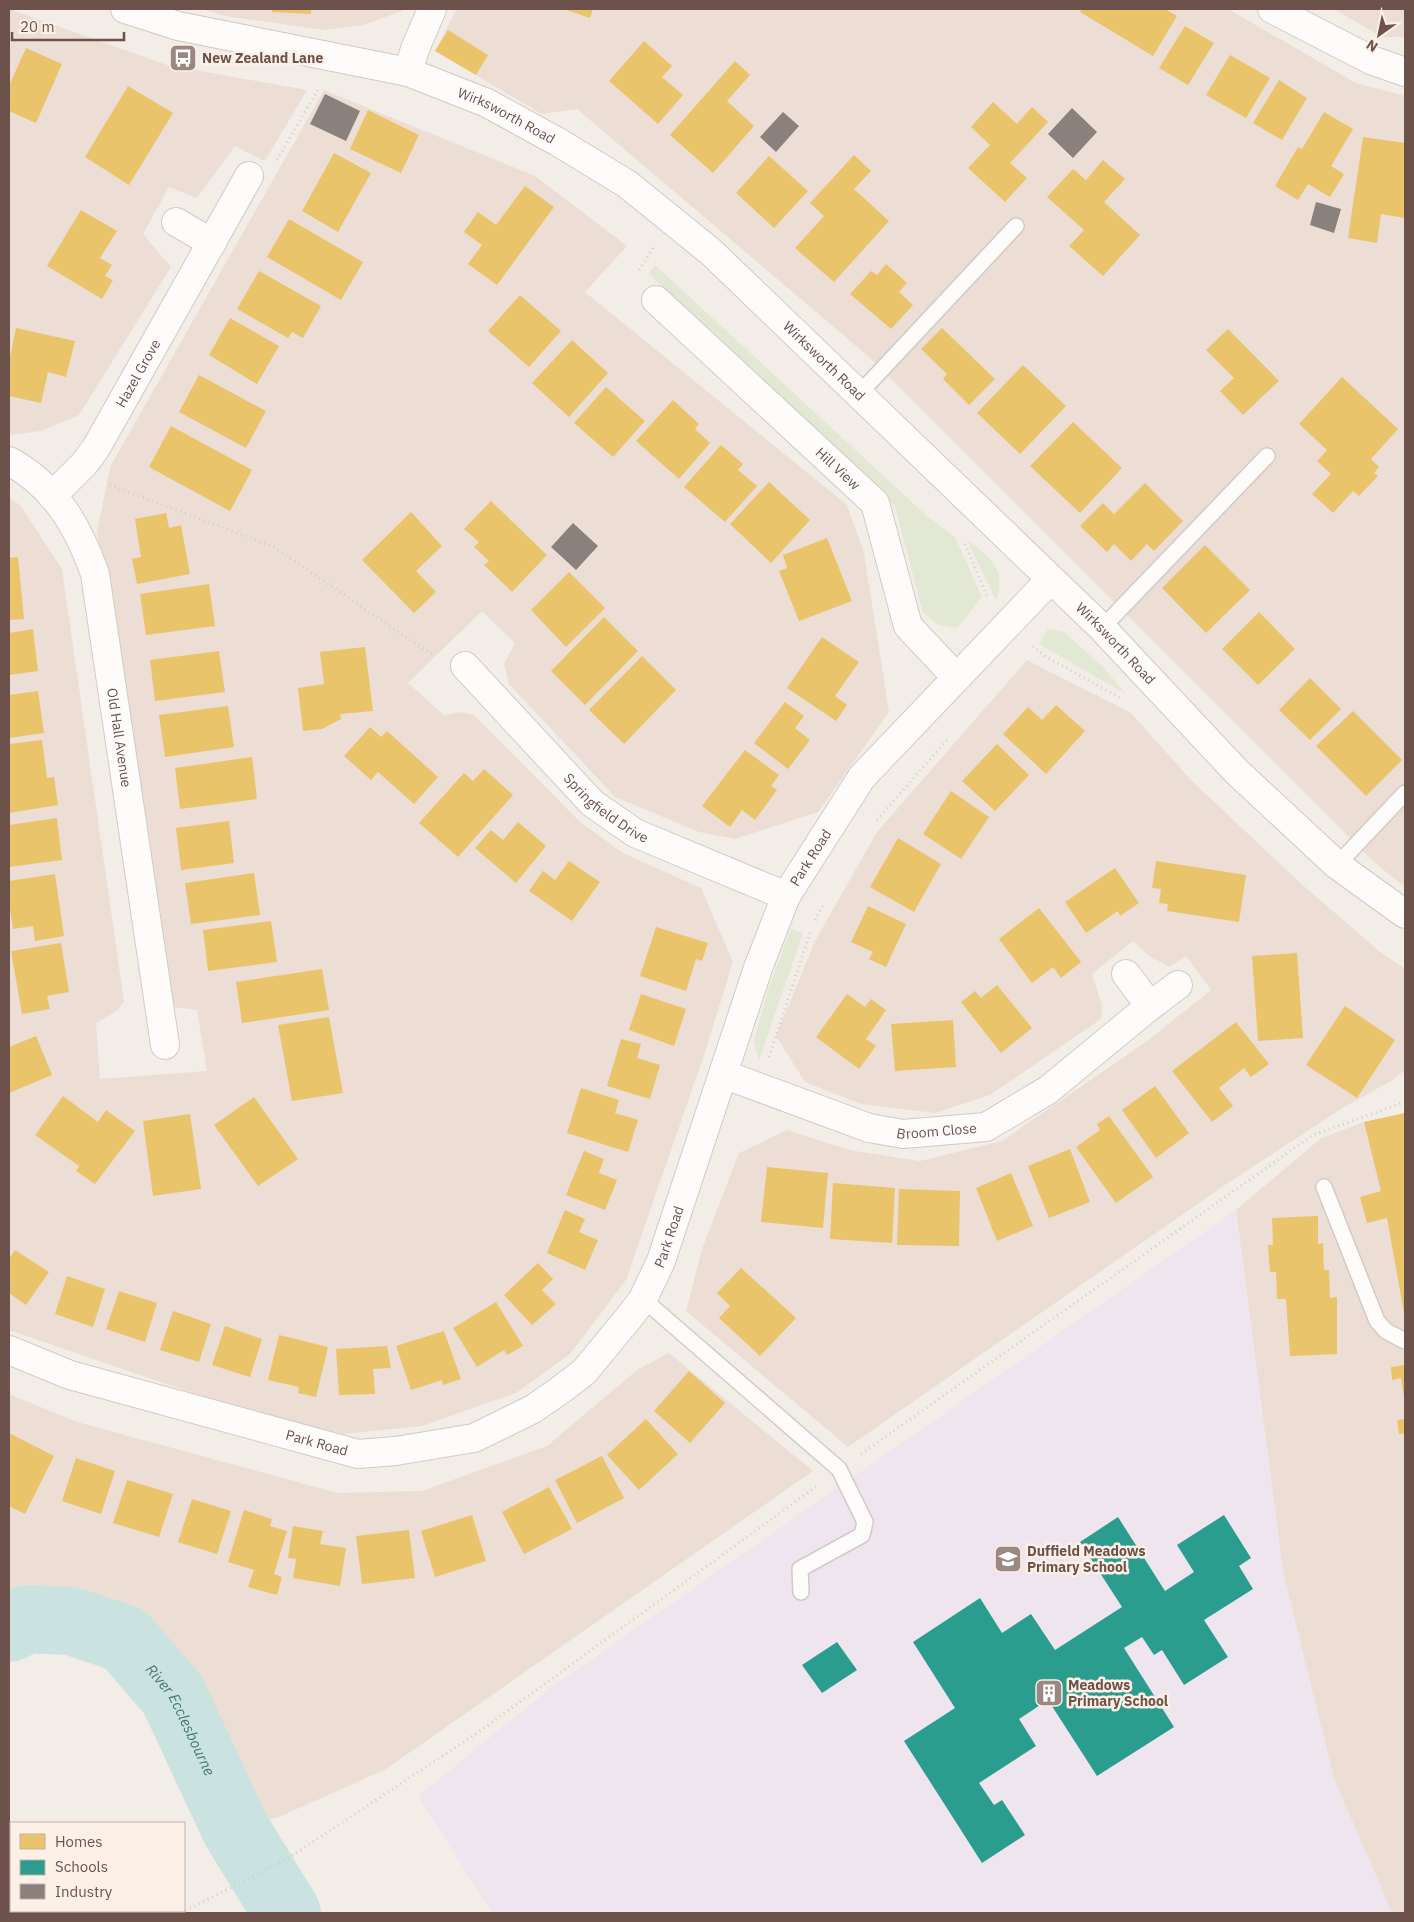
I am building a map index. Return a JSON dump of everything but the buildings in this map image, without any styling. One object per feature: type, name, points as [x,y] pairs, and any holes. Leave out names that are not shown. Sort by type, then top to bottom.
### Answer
[{"type":"street","name":"Wirksworth Road","points":[[125,9],[178,26],[255,43],[337,57],[408,72],[487,103],[558,142],[627,184],[711,252],[1102,628],[1237,772],[1337,866],[1405,914]]},
{"type":"street","points":[[408,72],[415,49],[432,9]]},
{"type":"street","points":[[1272,9],[1371,60],[1405,72]]},
{"type":"street","name":"Hazel Grove","points":[[52,496],[84,464],[96,448],[249,176]]},
{"type":"street","points":[[176,222],[212,242]]},
{"type":"street","name":"Hill View","points":[[656,300],[875,503],[908,626],[956,677]]},
{"type":"street","name":"Old Hall Avenue","points":[[9,461],[20,467],[52,496],[74,523],[95,574],[165,1045]]},
{"type":"street","name":"Park Road","points":[[9,1350],[70,1375],[358,1454],[442,1444],[474,1438],[533,1409],[584,1372],[643,1299],[661,1261],[758,968],[786,896],[862,777],[1050,580]]},
{"type":"street","name":"Springfield Drive","points":[[465,666],[599,808],[635,833],[786,896]]},
{"type":"street","points":[[1126,974],[1150,1006]]},
{"type":"street","name":"Broom Close","points":[[723,1074],[869,1128],[903,1134],[986,1127],[1048,1090],[1178,985]]},
{"type":"lane","points":[[858,395],[1016,226]]},
{"type":"lane","points":[[1102,628],[1267,456]]},
{"type":"lane","points":[[1337,866],[1405,793]]},
{"type":"lane","points":[[1324,1188],[1377,1320],[1386,1331],[1405,1341]]},
{"type":"lane","points":[[643,1299],[839,1469],[865,1522],[862,1534],[800,1569],[801,1592]]},
{"type":"path","points":[[249,176],[269,173],[337,57]]},
{"type":"path","points":[[656,300],[637,273],[672,220]]},
{"type":"path","points":[[84,464],[106,483],[272,546],[432,655],[465,666]]},
{"type":"path","points":[[1026,652],[1032,645]]},
{"type":"path","points":[[871,827],[953,734]]},
{"type":"path","points":[[759,1088],[814,922],[827,897]]},
{"type":"path","points":[[185,1911],[287,1859]]},
{"type":"shaded area","points":[[9,9],[167,65],[307,90],[265,161],[235,146],[197,198],[169,187],[143,234],[171,267],[79,415],[41,431],[9,435]]},
{"type":"shaded area","points":[[202,9],[403,9],[364,25],[324,30],[225,16]]},
{"type":"shaded area","points":[[457,9],[1228,9],[1356,83],[1405,96],[1405,887],[1375,863],[869,357],[577,109],[542,114],[435,51]]},
{"type":"shaded area","points":[[1334,9],[1405,9],[1405,37],[1382,37]]},
{"type":"shaded area","points":[[324,90],[535,176],[627,246],[585,292],[847,505],[864,553],[889,712],[818,812],[735,839],[699,832],[615,797],[509,684],[504,664],[515,643],[482,611],[408,683],[444,715],[460,712],[474,715],[580,822],[623,853],[701,888],[733,962],[704,1055],[626,1280],[570,1354],[516,1393],[422,1426],[342,1434],[239,1409],[9,1330],[9,498],[20,505],[62,569],[124,1002],[118,1010],[96,1023],[100,1079],[207,1071],[197,1010],[174,1007],[127,744],[97,531],[111,465]]},
{"type":"shaded area","points":[[1027,660],[1131,713],[1191,780],[1297,880],[1380,952],[1405,969],[1405,1070],[1391,1081],[1344,1107],[1225,1185],[848,1447],[686,1311],[702,1249],[739,1153],[787,1130],[849,1150],[920,1161],[1002,1141],[1147,1041],[1211,990],[1186,956],[1169,967],[1148,955],[1133,941],[1092,974],[1102,1005],[1101,1019],[990,1095],[935,1113],[861,1104],[805,1082],[776,1036],[815,941],[877,832]]},
{"type":"shaded area","points":[[1405,1113],[1405,1913],[1392,1913],[1334,1779],[1283,1572],[1236,1210],[1320,1139],[1364,1122]]},
{"type":"shaded area","name":"Duffield Meadows Primary School","points":[[1236,1210],[1283,1572],[1334,1779],[1392,1913],[492,1913],[418,1796],[552,1687]]},
{"type":"shaded area","points":[[669,1353],[813,1471],[386,1769],[279,1817],[244,1826],[178,1688],[139,1633],[60,1610],[9,1616],[9,1394],[77,1422],[338,1493],[422,1491],[547,1446],[637,1370]]},
{"type":"green space","points":[[655,265],[927,516],[955,537],[982,597],[957,628],[937,624],[923,613],[895,506],[649,274]]},
{"type":"green space","points":[[967,540],[989,558],[998,572],[1000,581],[996,600]]},
{"type":"green space","points":[[1048,629],[1064,632],[1104,668],[1126,694],[1039,644]]},
{"type":"green space","points":[[791,929],[803,933],[759,1060],[754,1041],[769,987]]},
{"type":"waterway","name":"River Ecclesbourne","points":[[9,1628],[28,1619],[71,1621],[125,1639],[173,1695],[236,1830],[287,1913]]},
{"type":"place","name":"New Zealand Lane","points":[[183,58]]},
{"type":"place","name":"Duffield Meadows Primary School","points":[[1008,1559]]},
{"type":"place","name":"Meadows Primary School","points":[[1049,1693]]}]
